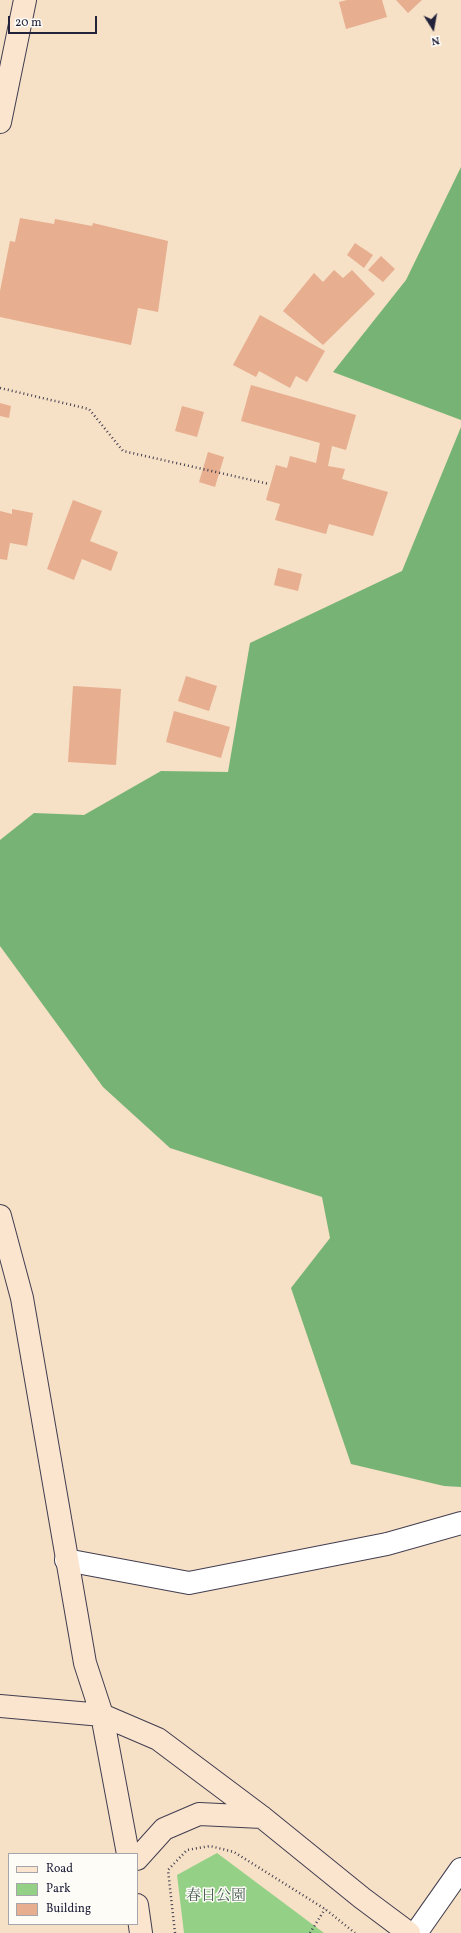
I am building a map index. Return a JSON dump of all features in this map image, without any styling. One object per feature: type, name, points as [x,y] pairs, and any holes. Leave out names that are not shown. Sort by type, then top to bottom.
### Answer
[{"type":"street","points":[[0,122],[25,0]]},
{"type":"street","points":[[0,1216],[22,1298],[85,1664],[102,1715],[128,1853]]},
{"type":"street","points":[[66,1560],[190,1583],[387,1544],[461,1523]]},
{"type":"street","points":[[0,1706],[102,1715],[158,1739],[262,1817],[362,1898],[409,1933]]},
{"type":"street","points":[[138,1858],[164,1829],[199,1814],[262,1817]]},
{"type":"street","points":[[416,1933],[461,1869]]},
{"type":"street","points":[[138,1912],[141,1933]]},
{"type":"path","points":[[0,388],[89,409],[122,451],[269,484]]},
{"type":"path","points":[[175,1933],[168,1870],[187,1850],[210,1846],[234,1852],[325,1909],[355,1933]]},
{"type":"path","points":[[310,1933],[325,1909]]},
{"type":"green space","points":[[461,167],[461,420],[333,372],[406,280]]},
{"type":"green space","points":[[461,427],[461,1487],[444,1486],[351,1464],[291,1288],[330,1238],[322,1197],[170,1148],[103,1087],[0,946],[0,840],[34,813],[84,815],[161,771],[228,772],[250,643],[402,571]]},
{"type":"green space","name":"春日公園","points":[[217,1853],[324,1933],[184,1933],[177,1875]]},
{"type":"building","points":[[347,0],[382,0],[387,17],[346,29],[339,2]]},
{"type":"building","points":[[396,0],[422,0],[408,13]]},
{"type":"building","points":[[20,218],[54,224],[55,219],[92,226],[93,223],[168,241],[158,312],[138,308],[131,345],[0,317],[0,291],[10,241],[15,242]]},
{"type":"building","points":[[355,243],[373,255],[364,268],[347,255]]},
{"type":"building","points":[[381,256],[395,269],[383,282],[368,270]]},
{"type":"building","points":[[334,270],[343,278],[352,270],[375,294],[323,345],[283,311],[314,273],[323,282]]},
{"type":"building","points":[[260,315],[325,351],[307,382],[296,376],[290,388],[259,371],[256,377],[233,365]]},
{"type":"building","points":[[251,385],[356,415],[346,450],[332,446],[328,466],[345,469],[342,479],[388,492],[373,536],[329,524],[326,534],[275,520],[280,504],[266,500],[276,465],[287,468],[290,456],[316,463],[320,443],[241,421]]},
{"type":"building","points":[[0,403],[11,406],[9,418],[0,416]]},
{"type":"building","points":[[182,406],[204,412],[197,437],[175,431]]},
{"type":"building","points":[[208,452],[224,457],[215,487],[199,482]]},
{"type":"building","points":[[73,500],[102,511],[90,541],[118,552],[111,571],[82,559],[74,580],[47,569]]},
{"type":"building","points":[[12,509],[33,513],[27,546],[10,543],[7,560],[0,559],[0,511],[12,514]]},
{"type":"building","points":[[278,568],[302,574],[298,591],[274,585]]},
{"type":"building","points":[[186,676],[217,686],[209,711],[178,701]]},
{"type":"building","points":[[73,686],[121,689],[116,765],[68,762]]},
{"type":"building","points":[[174,711],[230,727],[221,758],[166,742]]}]
